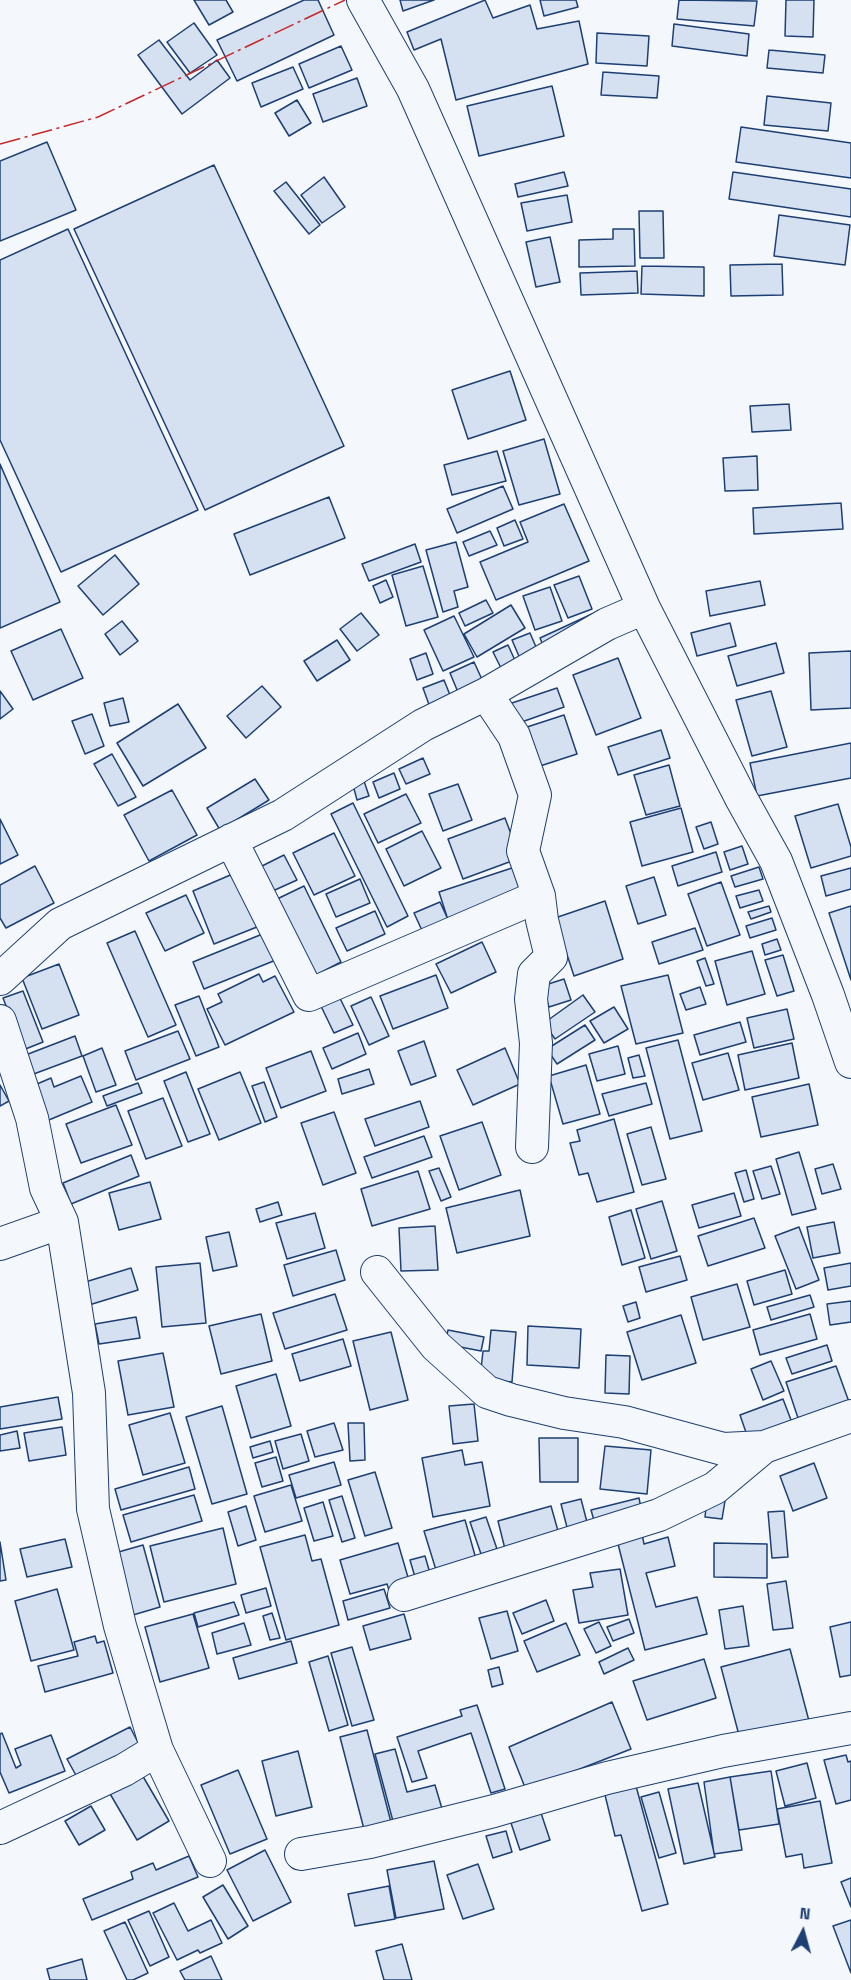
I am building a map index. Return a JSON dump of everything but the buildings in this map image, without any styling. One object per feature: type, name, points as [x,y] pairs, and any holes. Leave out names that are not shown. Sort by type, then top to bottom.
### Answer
[{"type":"street","points":[[363,0],[413,89],[644,608],[729,777],[776,861],[828,995],[851,1062]]},
{"type":"street","points":[[0,980],[60,924],[283,815],[423,725],[486,694],[607,624],[644,608]]},
{"type":"street","points":[[486,694],[514,736],[535,795],[523,850],[539,896],[550,957],[534,974],[531,999],[536,1043],[532,1147]]},
{"type":"street","points":[[231,840],[309,994],[539,896]]},
{"type":"street","points":[[0,1022],[32,1118],[46,1188],[63,1221],[89,1392],[93,1509],[120,1626],[157,1750],[210,1861]]},
{"type":"street","points":[[0,1244],[63,1221]]},
{"type":"street","points":[[377,1272],[436,1346],[487,1392],[564,1413],[624,1422],[723,1449],[765,1448]]},
{"type":"street","points":[[404,1595],[659,1515],[715,1488],[765,1448],[851,1416]]},
{"type":"street","points":[[301,1854],[370,1842],[494,1811],[606,1778],[700,1756],[851,1728]]},
{"type":"street","points":[[0,1828],[124,1770],[157,1750]]},
{"type":"power","points":[[0,144],[98,117],[345,0]]}]
